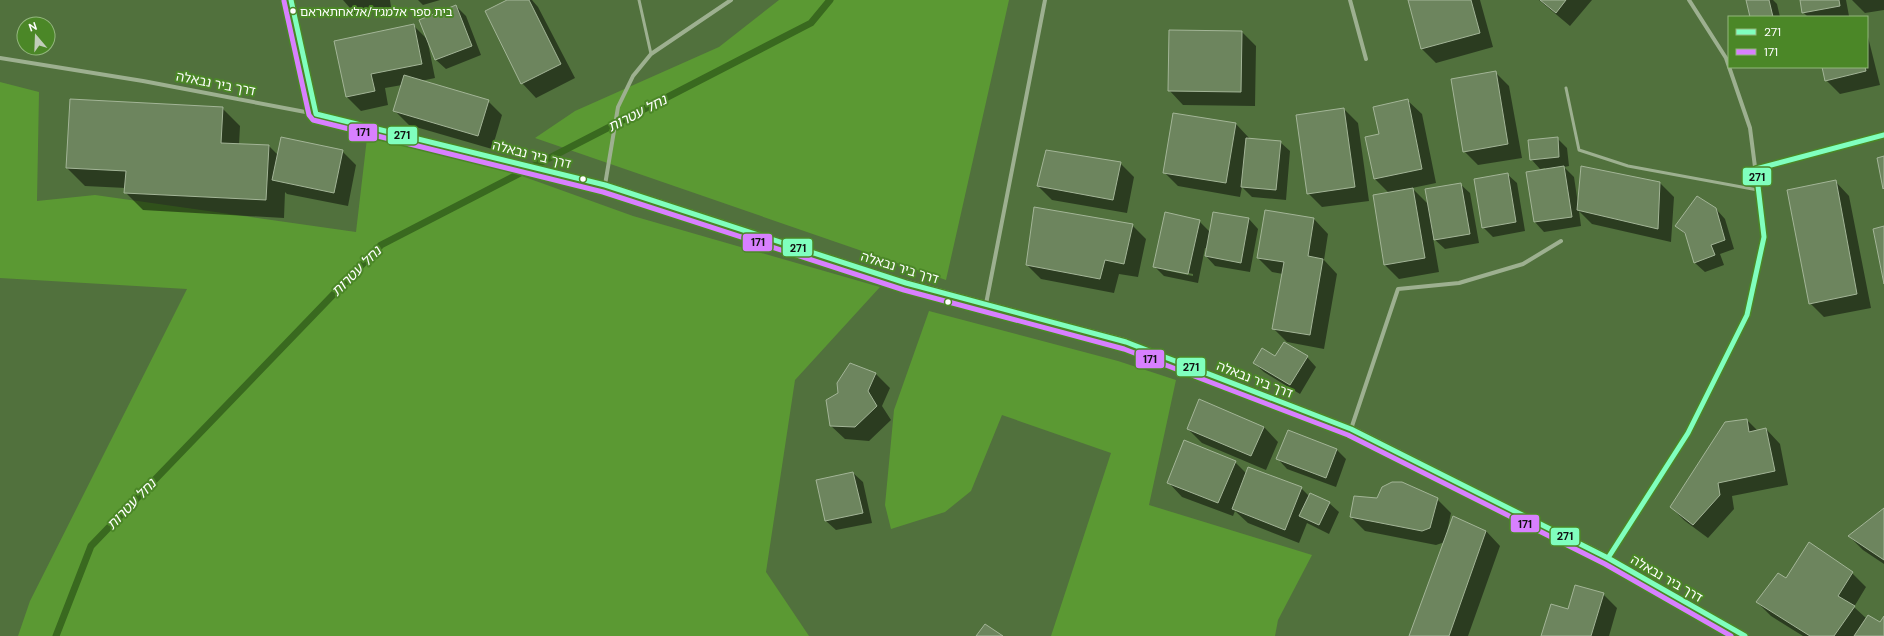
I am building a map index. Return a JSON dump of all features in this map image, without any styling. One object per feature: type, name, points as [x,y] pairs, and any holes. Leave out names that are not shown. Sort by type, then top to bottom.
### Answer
[{"type":"street","points":[[291,0],[316,114]]},
{"type":"street","points":[[605,185],[618,107],[633,76],[651,54],[731,0]]},
{"type":"street","points":[[986,304],[1045,0]]},
{"type":"street","points":[[1350,0],[1366,59]]},
{"type":"street","points":[[1689,0],[1726,58],[1728,64]]},
{"type":"street","name":"דרך ביר נבאלה","points":[[0,58],[143,81],[316,114],[605,185],[906,283],[1126,342],[1351,429],[1608,558],[1745,636]]},
{"type":"street","points":[[1608,558],[1688,433],[1747,315],[1764,237],[1750,128],[1729,68]]},
{"type":"street","points":[[1756,170],[1884,135]]},
{"type":"street","points":[[1351,429],[1398,289],[1459,283],[1523,264],[1561,241]]},
{"type":"lane","points":[[639,0],[651,54]]},
{"type":"lane","points":[[1566,88],[1579,150],[1628,166],[1758,190]]},
{"type":"green space","points":[[779,0],[1009,0],[946,280],[535,138],[575,111],[719,47]]},
{"type":"green space","points":[[0,82],[39,92],[37,201],[95,195],[356,232],[367,138],[486,163],[633,216],[880,287],[795,380],[766,572],[809,636],[18,636],[30,601],[187,289],[0,278]]},
{"type":"green space","points":[[929,311],[1118,361],[1176,380],[1149,505],[1312,555],[1278,620],[1275,636],[1051,636],[1111,453],[1002,415],[971,491],[945,512],[891,529],[885,505],[894,410]]},
{"type":"building","points":[[507,0],[529,0],[561,64],[521,84],[485,11]]},
{"type":"building","points":[[1408,0],[1471,0],[1480,33],[1421,49]]},
{"type":"building","points":[[1540,0],[1566,0],[1556,13]]},
{"type":"building","points":[[1746,0],[1769,0],[1773,16],[1750,16]]},
{"type":"building","points":[[1800,0],[1839,0],[1840,6],[1802,13]]},
{"type":"building","points":[[456,5],[472,46],[435,60],[419,20]]},
{"type":"building","points":[[414,24],[422,64],[371,74],[375,91],[346,97],[334,41]]},
{"type":"building","points":[[1169,30],[1242,31],[1241,92],[1168,91]]},
{"type":"building","points":[[1822,68],[1865,68],[1866,71],[1825,81]]},
{"type":"building","points":[[1496,71],[1508,144],[1463,152],[1451,79]]},
{"type":"building","points":[[404,75],[489,100],[478,136],[393,111]]},
{"type":"building","points":[[70,99],[223,107],[221,143],[269,145],[266,200],[124,193],[126,171],[66,168]]},
{"type":"building","points":[[1408,99],[1422,169],[1374,179],[1365,137],[1379,134],[1373,107]]},
{"type":"building","points":[[1344,108],[1355,187],[1307,194],[1296,115]]},
{"type":"building","points":[[1173,113],[1236,123],[1226,183],[1163,173]]},
{"type":"building","points":[[281,137],[343,150],[334,193],[272,180]]},
{"type":"building","points":[[1558,137],[1559,157],[1530,160],[1528,140]]},
{"type":"building","points":[[1246,138],[1281,141],[1276,190],[1241,187]]},
{"type":"building","points":[[1046,150],[1121,162],[1113,200],[1037,186]]},
{"type":"building","points":[[1884,156],[1884,188],[1883,189],[1877,158]]},
{"type":"building","points":[[1564,166],[1572,217],[1534,222],[1526,172]]},
{"type":"building","points":[[1581,166],[1660,182],[1658,229],[1577,210]]},
{"type":"building","points":[[1508,173],[1516,222],[1482,228],[1474,179]]},
{"type":"building","points":[[1836,180],[1857,294],[1809,304],[1787,190]]},
{"type":"building","points":[[1461,183],[1470,234],[1434,240],[1425,189]]},
{"type":"building","points":[[1413,188],[1425,258],[1384,265],[1373,195]]},
{"type":"building","points":[[1697,196],[1716,208],[1725,240],[1711,245],[1715,255],[1694,263],[1685,233],[1675,226]]},
{"type":"building","points":[[1034,207],[1133,224],[1124,264],[1105,260],[1100,279],[1026,265]]},
{"type":"building","points":[[1265,210],[1314,218],[1308,256],[1323,259],[1310,335],[1272,329],[1284,262],[1257,258]]},
{"type":"building","points":[[1165,212],[1200,220],[1188,274],[1153,267]]},
{"type":"building","points":[[1213,212],[1249,218],[1241,263],[1205,256]]},
{"type":"building","points":[[1884,226],[1884,284],[1873,229]]},
{"type":"building","points":[[1284,342],[1308,356],[1290,385],[1253,363],[1262,348],[1275,356]]},
{"type":"building","points":[[850,363],[876,373],[868,391],[877,406],[855,427],[830,426],[826,400],[838,393],[837,383]]},
{"type":"building","points":[[1199,399],[1264,427],[1251,456],[1187,429]]},
{"type":"building","points":[[1747,419],[1749,432],[1766,428],[1775,471],[1718,483],[1720,495],[1693,525],[1670,507],[1725,422]]},
{"type":"building","points":[[1288,430],[1337,449],[1326,478],[1276,459]]},
{"type":"building","points":[[1184,440],[1236,461],[1218,503],[1167,483]]},
{"type":"building","points":[[1248,467],[1302,487],[1285,530],[1232,509]]},
{"type":"building","points":[[853,472],[863,513],[825,521],[816,480]]},
{"type":"building","points":[[1392,482],[1402,482],[1438,498],[1430,528],[1422,531],[1350,517],[1354,496],[1377,498],[1382,487]]},
{"type":"building","points":[[1310,493],[1330,502],[1319,525],[1299,516]]},
{"type":"building","points":[[1884,508],[1884,560],[1848,536]]},
{"type":"building","points":[[1453,516],[1486,531],[1449,636],[1409,636]]},
{"type":"building","points":[[1809,542],[1853,572],[1838,596],[1855,606],[1834,636],[1810,636],[1756,602],[1778,573],[1786,578]]},
{"type":"building","points":[[1575,585],[1604,593],[1591,636],[1541,636],[1551,604],[1568,609]]},
{"type":"building","points":[[1868,615],[1880,622],[1884,616],[1884,636],[1854,636]]},
{"type":"building","points":[[985,624],[1003,636],[976,636]]},
{"type":"waterway","name":"נחל עטרות","points":[[56,636],[91,546],[381,245],[811,23],[830,0]]},
{"type":"transit line","name":"271","points":[[291,0],[316,114],[605,185],[906,283],[1126,342],[1351,429],[1608,558],[1745,636]]},
{"type":"transit line","name":"171","points":[[284,1],[309,115],[313,120],[603,192],[904,290],[1124,349],[1348,435],[1605,564],[1731,636]]},
{"type":"transit line","name":"271","points":[[1608,558],[1688,433],[1747,315],[1764,237],[1756,169],[1884,135]]},
{"type":"place","name":"בית ספר אלמג׳ד/אלאחתאראם","points":[[293,11]]}]
